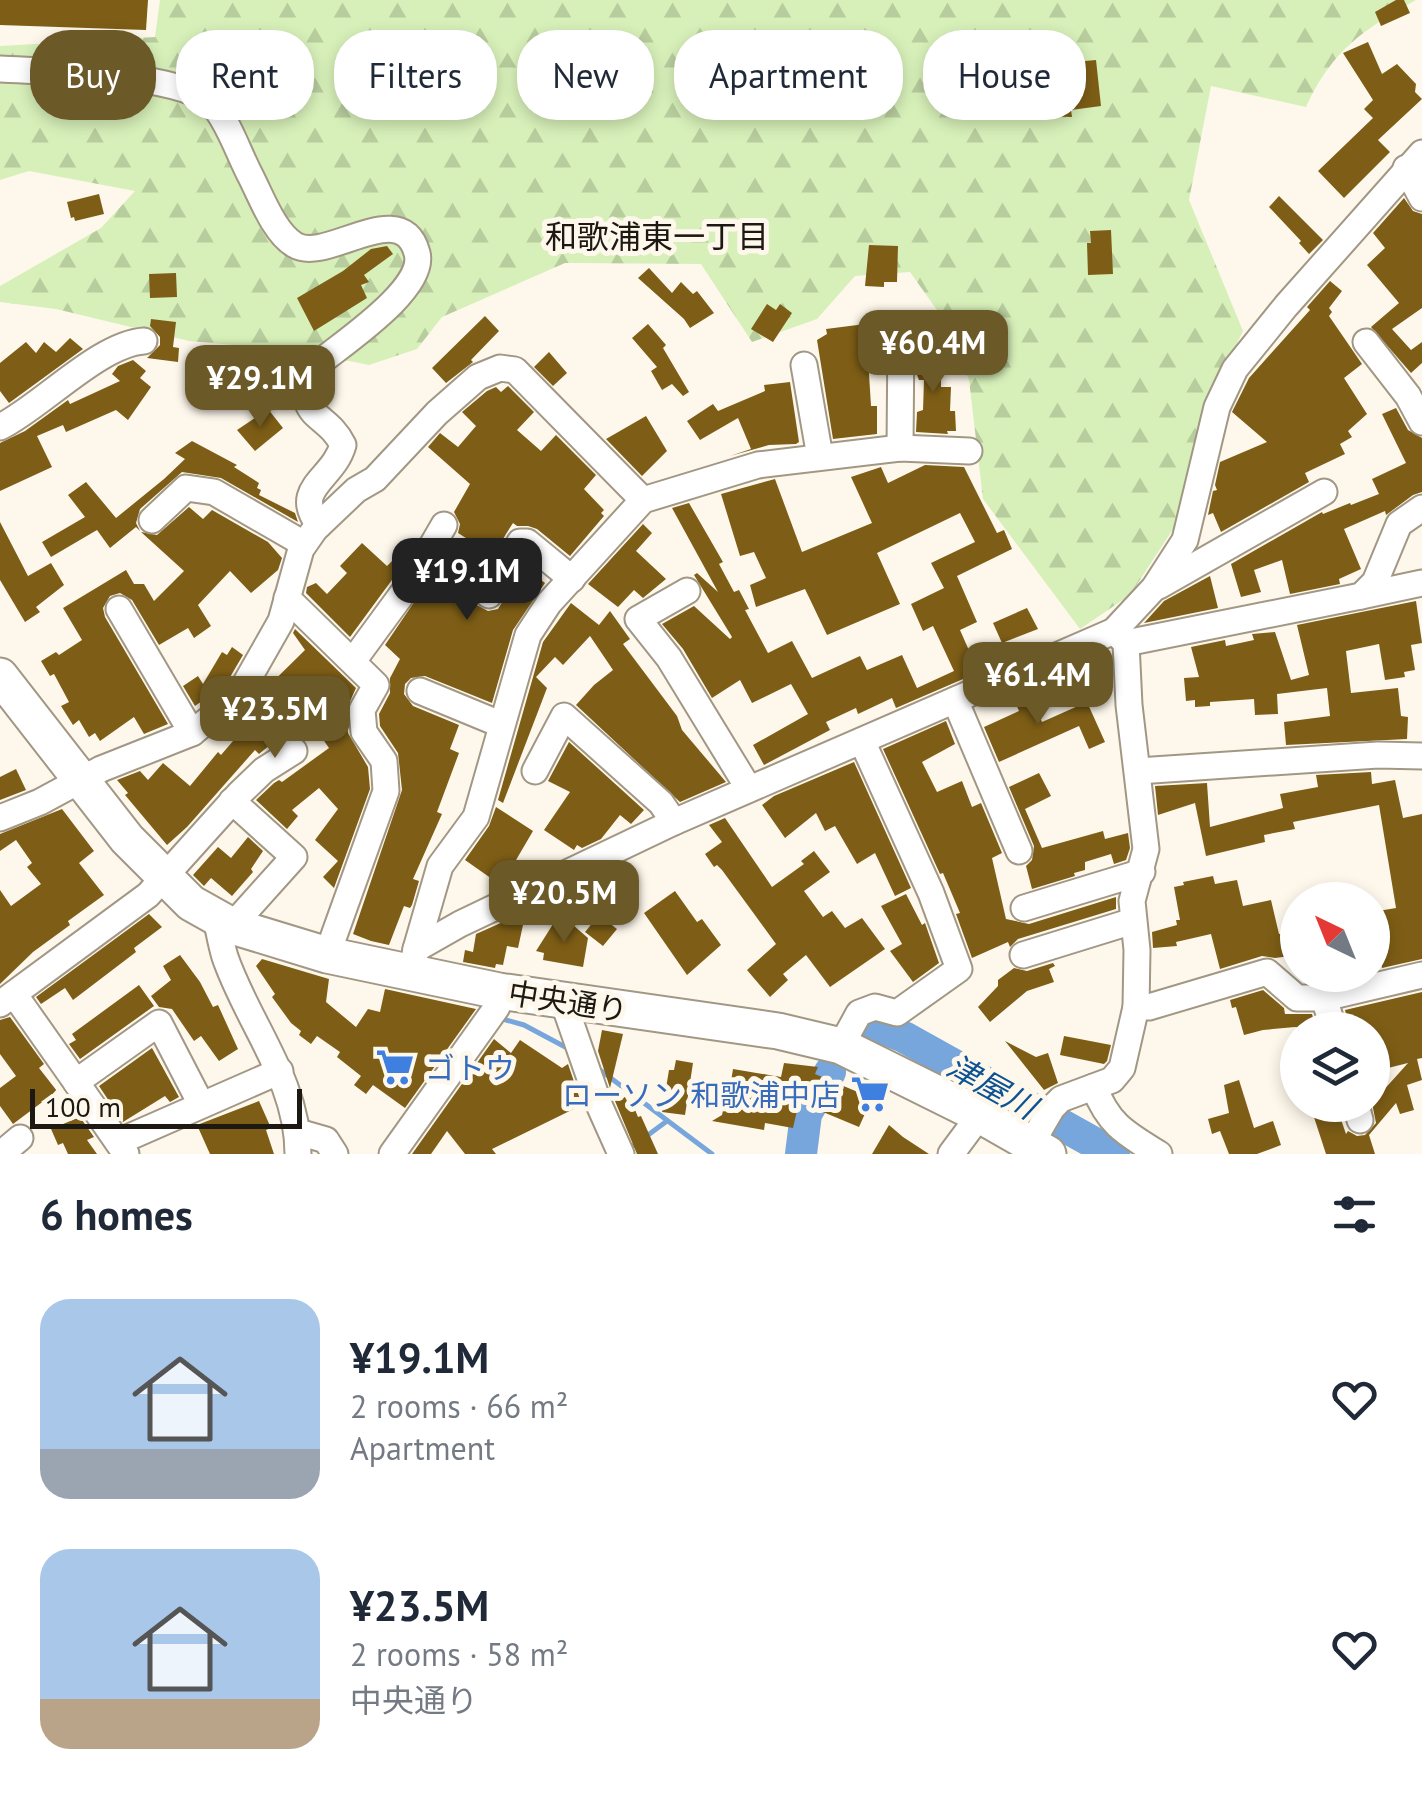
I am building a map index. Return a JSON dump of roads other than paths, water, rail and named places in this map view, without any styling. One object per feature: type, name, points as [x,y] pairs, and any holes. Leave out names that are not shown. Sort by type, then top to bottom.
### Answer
[{"type":"highway","name":"中央通り","points":[[0,676],[127,839],[191,902],[224,922],[327,955],[414,960],[499,991],[778,1031],[840,1046],[980,1114],[1043,1133]]},
{"type":"street","points":[[0,70],[120,76],[187,90],[214,105],[274,220],[292,244],[306,249],[389,229],[406,235],[416,251],[419,268],[406,292],[314,366],[306,384],[307,404],[343,446],[307,502],[311,535]]},
{"type":"street","points":[[1414,160],[1422,198]]},
{"type":"street","points":[[1043,1133],[1062,1100],[1112,1080],[1122,1068],[1136,1006],[1132,902],[1146,849],[1120,637],[1185,540],[1217,407],[1235,370],[1414,160]]},
{"type":"street","points":[[900,448],[901,331]]},
{"type":"street","points":[[0,427],[22,416],[36,401],[103,358],[133,342],[144,341]]},
{"type":"street","points":[[1366,342],[1408,396],[1422,422]]},
{"type":"street","points":[[804,366],[820,457]]},
{"type":"street","points":[[0,818],[40,802],[80,779],[192,733],[238,694],[281,620],[311,535],[356,490],[375,479],[478,377],[500,368],[514,370],[643,500]]},
{"type":"street","points":[[414,960],[440,866],[476,817],[528,635],[549,603],[643,500],[758,465],[900,448],[969,451]]},
{"type":"street","points":[[152,520],[186,488],[214,492],[311,535]]},
{"type":"street","points":[[1154,588],[1324,492]]},
{"type":"street","points":[[1360,596],[1375,582],[1399,524],[1422,508]]},
{"type":"street","points":[[353,661],[411,582],[444,525]]},
{"type":"street","points":[[489,594],[520,542],[526,542],[572,579]]},
{"type":"street","points":[[414,960],[460,924],[674,822],[955,700],[1120,637],[1422,583]]},
{"type":"street","points":[[686,592],[638,618],[669,658],[750,789]]},
{"type":"street","points":[[287,598],[376,685],[362,710],[364,732],[384,761],[386,791],[327,955]]},
{"type":"street","points":[[119,609],[192,733]]},
{"type":"street","points":[[420,691],[500,724]]},
{"type":"street","points":[[955,700],[1020,851]]},
{"type":"street","points":[[536,771],[564,716],[661,803],[674,822]]},
{"type":"street","points":[[840,1046],[859,1013],[875,1008],[897,1013],[959,968],[931,893],[862,741]]},
{"type":"street","points":[[280,1071],[201,1104],[122,1148],[76,1082],[7,999],[148,896],[232,801],[264,770],[294,750]]},
{"type":"street","points":[[1138,771],[1422,756]]},
{"type":"street","points":[[232,801],[294,856],[224,922],[226,958],[280,1071],[298,1143],[326,1140],[335,1154]]},
{"type":"street","points":[[1024,908],[1142,872]]},
{"type":"street","points":[[1024,954],[1134,921]]},
{"type":"street","points":[[1136,1006],[1149,1006],[1268,972],[1297,998],[1324,998],[1422,975]]},
{"type":"street","points":[[392,1154],[496,1007],[499,991]]},
{"type":"street","points":[[1324,998],[1328,1012]]},
{"type":"street","points":[[563,1001],[620,1154]]},
{"type":"street","points":[[76,1082],[159,1024],[201,1104]]},
{"type":"street","points":[[1094,1087],[1116,1128],[1159,1154]]},
{"type":"street","points":[[950,1154],[980,1114]]},
{"type":"waterway","points":[[499,1018],[524,1025],[569,1049]]},
{"type":"waterway","name":"津屋川","points":[[868,1032],[879,1027],[904,1037],[1114,1154]]},
{"type":"waterway","points":[[596,1067],[712,1154]]},
{"type":"waterway","name":"津屋川","points":[[801,1154],[806,1114],[830,1072]]},
{"type":"waterway","points":[[629,1149],[667,1121]]},
{"type":"place","name":"ゴトウ","points":[[395,1067]]},
{"type":"place","name":"ローソン 和歌浦中店","points":[[870,1094]]},
{"type":"district","name":"和歌浦東一丁目","points":[[657,236]]}]
